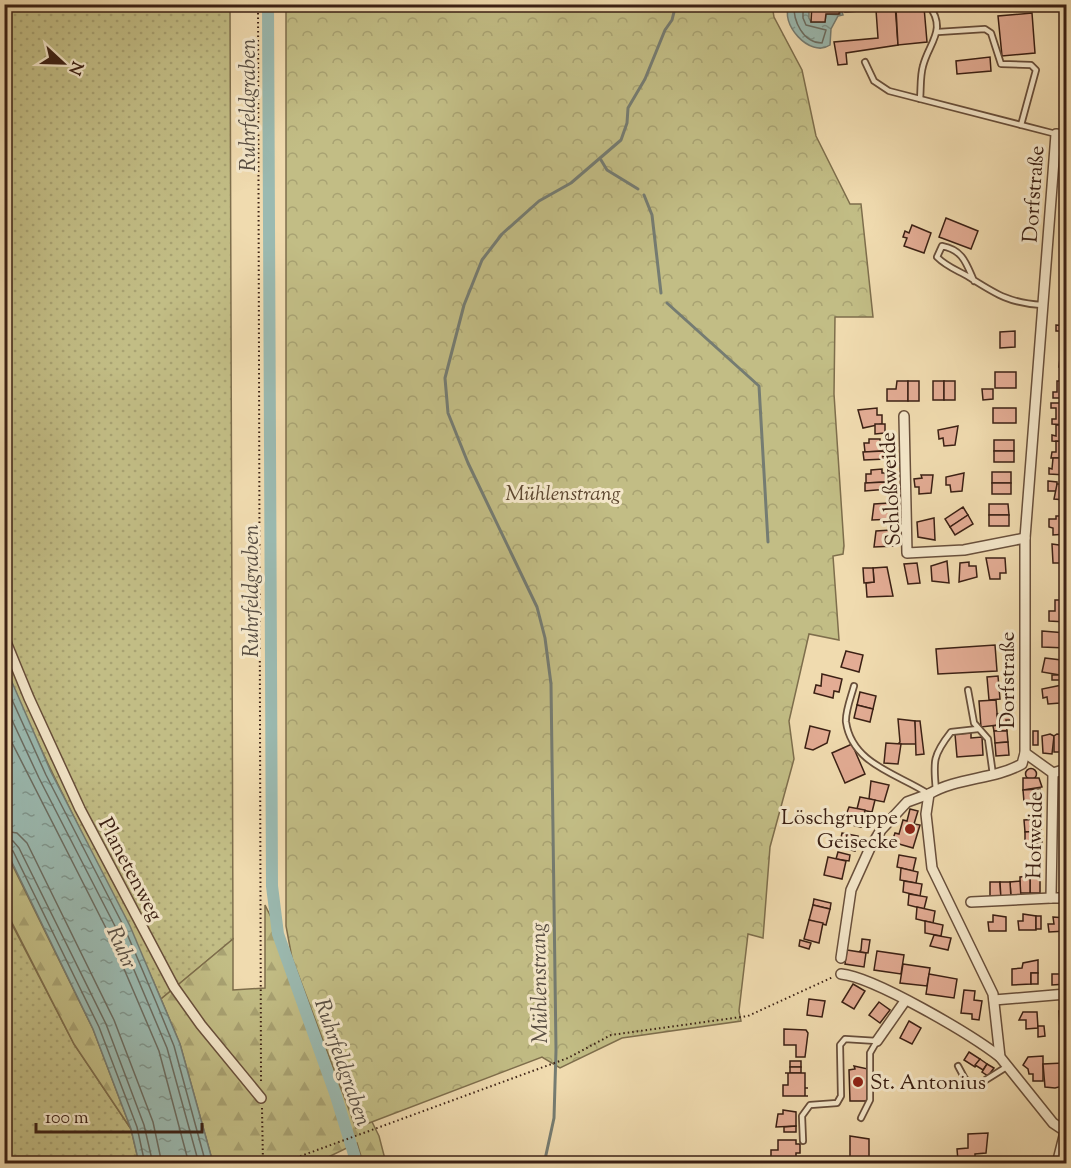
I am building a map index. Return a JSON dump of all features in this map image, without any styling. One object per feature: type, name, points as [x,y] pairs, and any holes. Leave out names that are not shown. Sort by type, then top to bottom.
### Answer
[{"type":"street","name":"Dorfstraße","points":[[841,958],[852,890],[870,848],[881,830],[907,802],[932,793],[943,786],[1010,771],[1022,764],[1025,753],[1025,538],[1056,134],[1066,135]]},
{"type":"street","name":"Schloßweide","points":[[904,416],[907,553],[964,550],[1025,538]]},
{"type":"street","name":"Planetenweg","points":[[4,637],[28,698],[80,809],[174,987],[201,1025],[261,1098]]},
{"type":"street","name":"Hofweide","points":[[1025,753],[1053,773]]},
{"type":"street","name":"Hofweide","points":[[1053,773],[1066,769]]},
{"type":"street","name":"Hofweide","points":[[1051,898],[1053,773]]},
{"type":"street","points":[[932,793],[926,814],[932,868],[994,1000],[1000,1057]]},
{"type":"street","name":"Hofweide","points":[[971,902],[1066,898]]},
{"type":"street","points":[[841,974],[858,978],[905,1001],[977,1039],[1000,1057],[1053,1123],[1066,1130],[1057,1164]]},
{"type":"street","points":[[994,1000],[1066,994]]},
{"type":"street","points":[[877,1041],[905,1001]]},
{"type":"lane","points":[[920,99],[923,67],[938,32],[934,13],[928,4]]},
{"type":"lane","points":[[938,32],[985,29],[991,33],[1001,64],[1031,65],[1036,70],[1021,125]]},
{"type":"lane","points":[[865,62],[869,73],[880,87],[1056,134]]},
{"type":"lane","points":[[974,281],[964,256],[954,248],[942,246],[937,257],[946,266],[1006,300],[1042,305]]},
{"type":"lane","points":[[854,686],[846,721],[861,753],[876,767],[932,793],[937,750],[951,732],[978,729]]},
{"type":"lane","points":[[969,690],[971,716],[978,729],[988,739],[993,774]]},
{"type":"lane","points":[[803,1141],[802,1116],[810,1105],[837,1102],[841,1096],[840,1045],[845,1039],[877,1041],[870,1053],[870,1100],[861,1118]]},
{"type":"lane","points":[[958,1066],[964,1079],[976,1086],[1008,1066]]},
{"type":"path","points":[[258,4],[263,1164]]},
{"type":"path","points":[[279,1164],[568,1058],[611,1035],[748,1016],[821,980],[841,974]]},
{"type":"green space","points":[[5,5],[230,5],[233,939],[161,999],[123,915],[42,750],[5,666]]},
{"type":"green space","name":"Mühlenstrang","points":[[286,5],[772,5],[774,17],[802,70],[816,136],[850,204],[861,204],[873,317],[835,317],[834,394],[844,546],[843,554],[833,556],[839,640],[809,634],[789,721],[794,759],[770,847],[763,938],[748,934],[739,1011],[741,1021],[622,1038],[560,1068],[542,1057],[356,1128],[292,958],[286,926]]},
{"type":"green space","points":[[4,848],[93,1029],[131,1129],[74,1044],[5,909]]},
{"type":"green space","points":[[265,905],[379,1136],[386,1163],[363,1163],[357,1143],[316,1163],[213,1163],[180,1044],[161,999],[233,939],[233,990],[265,988]]},
{"type":"green space","points":[[4,909],[74,1044],[131,1129],[139,1163],[5,1163]]},
{"type":"water","points":[[790,5],[809,5],[811,22],[825,22],[826,14],[840,15],[841,9],[843,15],[838,16],[831,29],[830,45],[822,48],[814,47],[798,37],[788,20],[787,12]]},
{"type":"water","name":"Ruhr","points":[[5,666],[51,772],[130,926],[180,1044],[213,1163],[139,1163],[131,1129],[93,1029],[5,848]]},
{"type":"building","points":[[812,4],[826,4],[826,9],[840,9],[839,14],[826,14],[825,22],[811,22]]},
{"type":"building","points":[[845,4],[895,4],[898,45],[846,53],[847,64],[838,65],[834,42],[878,38],[876,10],[845,12]]},
{"type":"building","points":[[924,7],[927,42],[898,45],[896,9]]},
{"type":"building","points":[[1032,13],[1035,53],[1002,56],[998,16]]},
{"type":"building","points":[[990,57],[991,71],[957,74],[956,61]]},
{"type":"building","points":[[946,218],[978,231],[971,249],[939,237]]},
{"type":"building","points":[[912,225],[931,233],[924,253],[904,246],[907,238],[903,237],[905,231],[909,233]]},
{"type":"building","points":[[1056,325],[1066,326],[1066,331],[1056,331]]},
{"type":"building","points":[[1015,331],[1015,347],[1000,348],[1000,332]]},
{"type":"building","points":[[1063,331],[1066,331],[1066,367],[1059,367]]},
{"type":"building","points":[[995,372],[1016,372],[1016,388],[995,388]]},
{"type":"building","points":[[897,381],[908,381],[908,401],[887,401],[887,389],[896,389]]},
{"type":"building","points":[[908,381],[919,381],[919,401],[908,401]]},
{"type":"building","points":[[933,381],[944,381],[944,400],[933,400]]},
{"type":"building","points":[[944,381],[955,381],[955,400],[944,400]]},
{"type":"building","points":[[1057,381],[1066,381],[1066,398],[1053,398],[1053,392],[1057,392]]},
{"type":"building","points":[[982,389],[993,389],[993,399],[983,400]]},
{"type":"building","points":[[1051,403],[1066,403],[1066,425],[1052,424],[1052,419],[1056,419],[1056,408],[1051,408]]},
{"type":"building","points":[[877,408],[877,415],[882,415],[882,424],[863,428],[858,410]]},
{"type":"building","points":[[993,408],[1016,408],[1016,423],[993,423]]},
{"type":"building","points":[[875,424],[885,424],[885,433],[875,434]]},
{"type":"building","points":[[1056,425],[1066,425],[1066,442],[1052,441],[1052,435],[1056,436]]},
{"type":"building","points":[[958,426],[955,445],[944,446],[943,438],[939,439],[938,430]]},
{"type":"building","points":[[869,439],[880,439],[880,442],[884,442],[884,451],[865,452],[864,443],[869,443]]},
{"type":"building","points":[[994,440],[1014,440],[1014,451],[994,451]]},
{"type":"building","points":[[1056,441],[1066,442],[1066,458],[1051,458],[1052,452],[1056,452]]},
{"type":"building","points":[[884,451],[886,459],[864,460],[863,452]]},
{"type":"building","points":[[994,451],[1014,451],[1014,462],[994,462]]},
{"type":"building","points":[[1053,458],[1066,458],[1066,475],[1049,474]]},
{"type":"building","points":[[882,469],[886,482],[866,483],[866,474],[871,474],[871,470]]},
{"type":"building","points":[[992,472],[1011,472],[1011,483],[992,483]]},
{"type":"building","points":[[964,473],[962,491],[951,492],[950,485],[946,485],[946,477]]},
{"type":"building","points":[[921,475],[933,475],[931,493],[919,494],[919,487],[915,487],[914,479],[922,478]]},
{"type":"building","points":[[1048,481],[1057,482],[1057,491],[1048,491]]},
{"type":"building","points":[[886,482],[888,489],[865,491],[865,483]]},
{"type":"building","points":[[992,483],[1011,483],[1011,494],[992,494]]},
{"type":"building","points":[[1057,484],[1066,484],[1066,505],[1065,500],[1054,499]]},
{"type":"building","points":[[889,503],[893,519],[872,520],[874,504]]},
{"type":"building","points":[[989,504],[1008,504],[1009,515],[989,515]]},
{"type":"building","points":[[963,507],[968,515],[950,527],[945,519]]},
{"type":"building","points":[[968,515],[973,524],[955,535],[950,527]]},
{"type":"building","points":[[989,515],[1009,515],[1009,526],[989,526]]},
{"type":"building","points":[[1056,516],[1066,516],[1066,534],[1053,535],[1053,528],[1049,527],[1049,519],[1056,519]]},
{"type":"building","points":[[934,518],[935,540],[918,537],[917,522]]},
{"type":"building","points":[[891,530],[895,546],[874,547],[876,531]]},
{"type":"building","points":[[1052,544],[1066,546],[1066,563],[1053,563]]},
{"type":"building","points":[[986,558],[1005,558],[1006,573],[1000,573],[1000,579],[990,579]]},
{"type":"building","points":[[947,561],[949,583],[932,581],[931,566]]},
{"type":"building","points":[[969,562],[969,566],[976,566],[977,577],[959,582],[960,563]]},
{"type":"building","points":[[917,563],[920,583],[908,584],[904,564]]},
{"type":"building","points":[[887,567],[893,596],[867,597],[866,583],[874,582],[873,568]]},
{"type":"building","points":[[863,568],[873,568],[874,582],[864,583]]},
{"type":"building","points":[[1055,600],[1066,600],[1066,622],[1049,621],[1049,611],[1055,611]]},
{"type":"building","points":[[1042,631],[1066,633],[1066,648],[1042,647]]},
{"type":"building","points":[[995,645],[997,671],[938,674],[936,649]]},
{"type":"building","points":[[846,651],[863,655],[859,672],[841,667]]},
{"type":"building","points":[[1045,658],[1061,660],[1060,675],[1042,672]]},
{"type":"building","points":[[822,674],[842,679],[839,692],[834,691],[833,698],[814,693],[816,685],[821,686]]},
{"type":"building","points":[[1052,675],[1066,675],[1066,680],[1052,680]]},
{"type":"building","points":[[998,676],[1000,699],[989,700],[987,677]]},
{"type":"building","points":[[1062,685],[1060,703],[1048,704],[1047,697],[1043,698],[1042,689]]},
{"type":"building","points":[[860,692],[876,696],[873,709],[857,705]]},
{"type":"building","points":[[996,700],[998,725],[981,727],[979,701]]},
{"type":"building","points":[[857,705],[873,709],[870,722],[854,718]]},
{"type":"building","points":[[1011,712],[1012,720],[1006,720],[1007,731],[994,731],[993,726],[998,725],[997,714]]},
{"type":"building","points":[[898,719],[915,721],[917,744],[898,744],[900,742]]},
{"type":"building","points":[[915,721],[920,721],[924,754],[916,755]]},
{"type":"building","points":[[810,726],[830,731],[827,743],[813,750],[805,748]]},
{"type":"building","points":[[994,731],[1007,731],[1008,742],[995,743]]},
{"type":"building","points":[[1033,731],[1038,731],[1038,745],[1033,745]]},
{"type":"building","points":[[971,733],[971,738],[982,737],[983,755],[957,757],[955,734]]},
{"type":"building","points":[[1050,734],[1054,736],[1052,754],[1043,753],[1042,736]]},
{"type":"building","points":[[1066,735],[1066,752],[1054,752],[1054,736]]},
{"type":"building","points":[[1008,742],[1009,755],[996,756],[995,743]]},
{"type":"building","points":[[886,743],[901,744],[898,764],[884,763]]},
{"type":"building","points":[[852,744],[865,774],[845,783],[832,753]]},
{"type":"building","points":[[1031,769],[1035,770],[1035,778],[1031,779],[1027,778],[1026,774],[1027,770]]},
{"type":"building","points":[[1023,778],[1039,778],[1042,787],[1023,790]]},
{"type":"building","points":[[871,781],[889,785],[884,802],[869,799]]},
{"type":"building","points":[[1040,789],[1040,801],[1024,802],[1023,790]]},
{"type":"building","points":[[860,797],[875,800],[872,812],[857,809]]},
{"type":"building","points":[[849,807],[865,810],[861,827],[843,823]]},
{"type":"building","name":"Löschgruppe Geisecke","points":[[910,809],[918,811],[914,824],[920,825],[913,848],[892,842],[895,833],[899,834],[903,820],[907,821]]},
{"type":"building","points":[[1041,819],[1041,831],[1025,832],[1024,820]]},
{"type":"building","points":[[1041,831],[1042,843],[1025,843],[1025,832]]},
{"type":"building","points":[[842,833],[858,836],[855,851],[839,847]]},
{"type":"building","points":[[838,852],[850,855],[849,861],[836,859]]},
{"type":"building","points":[[899,855],[916,858],[913,871],[897,867]]},
{"type":"building","points":[[828,857],[846,861],[842,879],[824,875]]},
{"type":"building","points":[[901,868],[918,872],[916,883],[900,880]]},
{"type":"building","points":[[1030,876],[1040,876],[1040,893],[1030,893]]},
{"type":"building","points":[[1030,876],[1030,893],[1020,893],[1020,877]]},
{"type":"building","points":[[904,881],[922,884],[920,896],[903,892]]},
{"type":"building","points":[[1020,881],[1021,898],[1011,898],[1010,882]]},
{"type":"building","points":[[990,882],[1000,882],[1001,899],[990,899]]},
{"type":"building","points":[[1000,882],[1010,882],[1011,898],[1001,899]]},
{"type":"building","points":[[909,894],[927,897],[924,909],[908,905]]},
{"type":"building","points":[[814,899],[831,903],[830,909],[813,905]]},
{"type":"building","points":[[813,905],[830,909],[826,925],[809,920]]},
{"type":"building","points":[[917,907],[935,911],[933,923],[916,919]]},
{"type":"building","points":[[1023,914],[1036,916],[1036,930],[1019,930],[1018,921],[1023,921]]},
{"type":"building","points":[[993,915],[1006,917],[1006,931],[989,931],[988,922],[993,922]]},
{"type":"building","points":[[1036,916],[1041,916],[1041,929],[1036,929]]},
{"type":"building","points":[[1053,917],[1066,918],[1066,931],[1049,932],[1048,924],[1054,924]]},
{"type":"building","points":[[809,920],[823,923],[819,943],[804,939]]},
{"type":"building","points":[[925,921],[943,925],[941,936],[925,933]]},
{"type":"building","points":[[934,935],[951,938],[948,950],[930,946]]},
{"type":"building","points":[[862,939],[870,940],[868,953],[859,952]]},
{"type":"building","points":[[800,940],[811,943],[809,949],[799,946]]},
{"type":"building","points":[[847,950],[866,953],[864,967],[845,964]]},
{"type":"building","points":[[877,951],[904,955],[901,974],[874,970]]},
{"type":"building","points":[[1038,960],[1038,973],[1031,973],[1031,984],[1012,985],[1012,969],[1022,968],[1023,963]]},
{"type":"building","points":[[1066,963],[1066,984],[1052,985],[1052,974],[1062,974],[1063,965]]},
{"type":"building","points":[[903,964],[930,968],[927,986],[900,983]]},
{"type":"building","points":[[1031,973],[1038,973],[1038,984],[1031,984]]},
{"type":"building","points":[[929,974],[957,979],[954,998],[926,994]]},
{"type":"building","points":[[853,984],[865,991],[854,1009],[842,1002]]},
{"type":"building","points":[[964,990],[975,991],[974,1000],[982,1001],[979,1020],[972,1019],[972,1014],[961,1013]]},
{"type":"building","points":[[809,999],[825,1001],[822,1017],[807,1015]]},
{"type":"building","points":[[879,1002],[890,1010],[880,1023],[869,1015]]},
{"type":"building","points":[[1066,1010],[1066,1031],[1060,1031],[1059,1011]]},
{"type":"building","points":[[1023,1012],[1037,1012],[1038,1028],[1026,1029],[1026,1020],[1019,1020]]},
{"type":"building","points":[[909,1021],[921,1028],[912,1044],[900,1038]]},
{"type":"building","points":[[1038,1026],[1044,1026],[1045,1036],[1038,1037]]},
{"type":"building","points":[[784,1029],[806,1030],[808,1033],[805,1057],[796,1057],[796,1045],[784,1045]]},
{"type":"building","points":[[969,1052],[980,1059],[975,1067],[964,1060]]},
{"type":"building","points":[[1043,1056],[1043,1081],[1033,1081],[1033,1074],[1029,1074],[1028,1069],[1023,1065],[1028,1057]]},
{"type":"building","points":[[980,1059],[987,1064],[983,1070],[975,1065]]},
{"type":"building","points":[[790,1061],[801,1061],[801,1067],[790,1067]]},
{"type":"building","points":[[1063,1063],[1063,1086],[1045,1087],[1043,1064]]},
{"type":"building","points":[[987,1064],[994,1068],[988,1076],[982,1072]]},
{"type":"building","name":"St. Antonius","points":[[854,1066],[868,1069],[867,1101],[850,1101],[849,1070],[855,1069]]},
{"type":"building","points":[[790,1067],[801,1067],[801,1073],[790,1073]]},
{"type":"building","points":[[1063,1069],[1066,1069],[1066,1091],[1063,1092]]},
{"type":"building","points":[[788,1073],[805,1073],[805,1096],[783,1096],[783,1085],[788,1085]]},
{"type":"building","points":[[783,1110],[796,1112],[796,1126],[776,1127],[778,1114],[783,1114]]},
{"type":"building","points":[[796,1126],[796,1132],[784,1132],[784,1127]]},
{"type":"building","points":[[988,1133],[986,1153],[975,1154],[975,1160],[958,1161],[957,1149],[968,1148],[968,1134]]},
{"type":"building","points":[[850,1136],[869,1139],[869,1162],[850,1160]]},
{"type":"building","points":[[778,1140],[796,1140],[796,1144],[800,1144],[800,1153],[796,1153],[796,1157],[771,1157],[771,1150],[778,1150]]},
{"type":"waterway","name":"Ruhrfeldgraben","points":[[268,4],[272,886],[278,934],[335,1093],[357,1164]]},
{"type":"waterway","name":"Mühlenstrang","points":[[544,1164],[554,1118],[556,1050],[551,684],[545,638],[537,607],[468,463],[448,413],[445,378],[464,305],[482,260],[502,234],[539,201],[571,183],[621,140],[627,123],[628,108],[645,79],[665,30],[672,20],[676,4]]},
{"type":"waterway","points":[[601,160],[607,170],[638,189]]},
{"type":"waterway","points":[[644,195],[652,215],[661,293]]},
{"type":"waterway","points":[[667,303],[759,386],[768,542]]},
{"type":"place","name":"Löschgruppe Geisecke","points":[[910,829]]},
{"type":"place","name":"St. Antonius","points":[[858,1082]]}]
